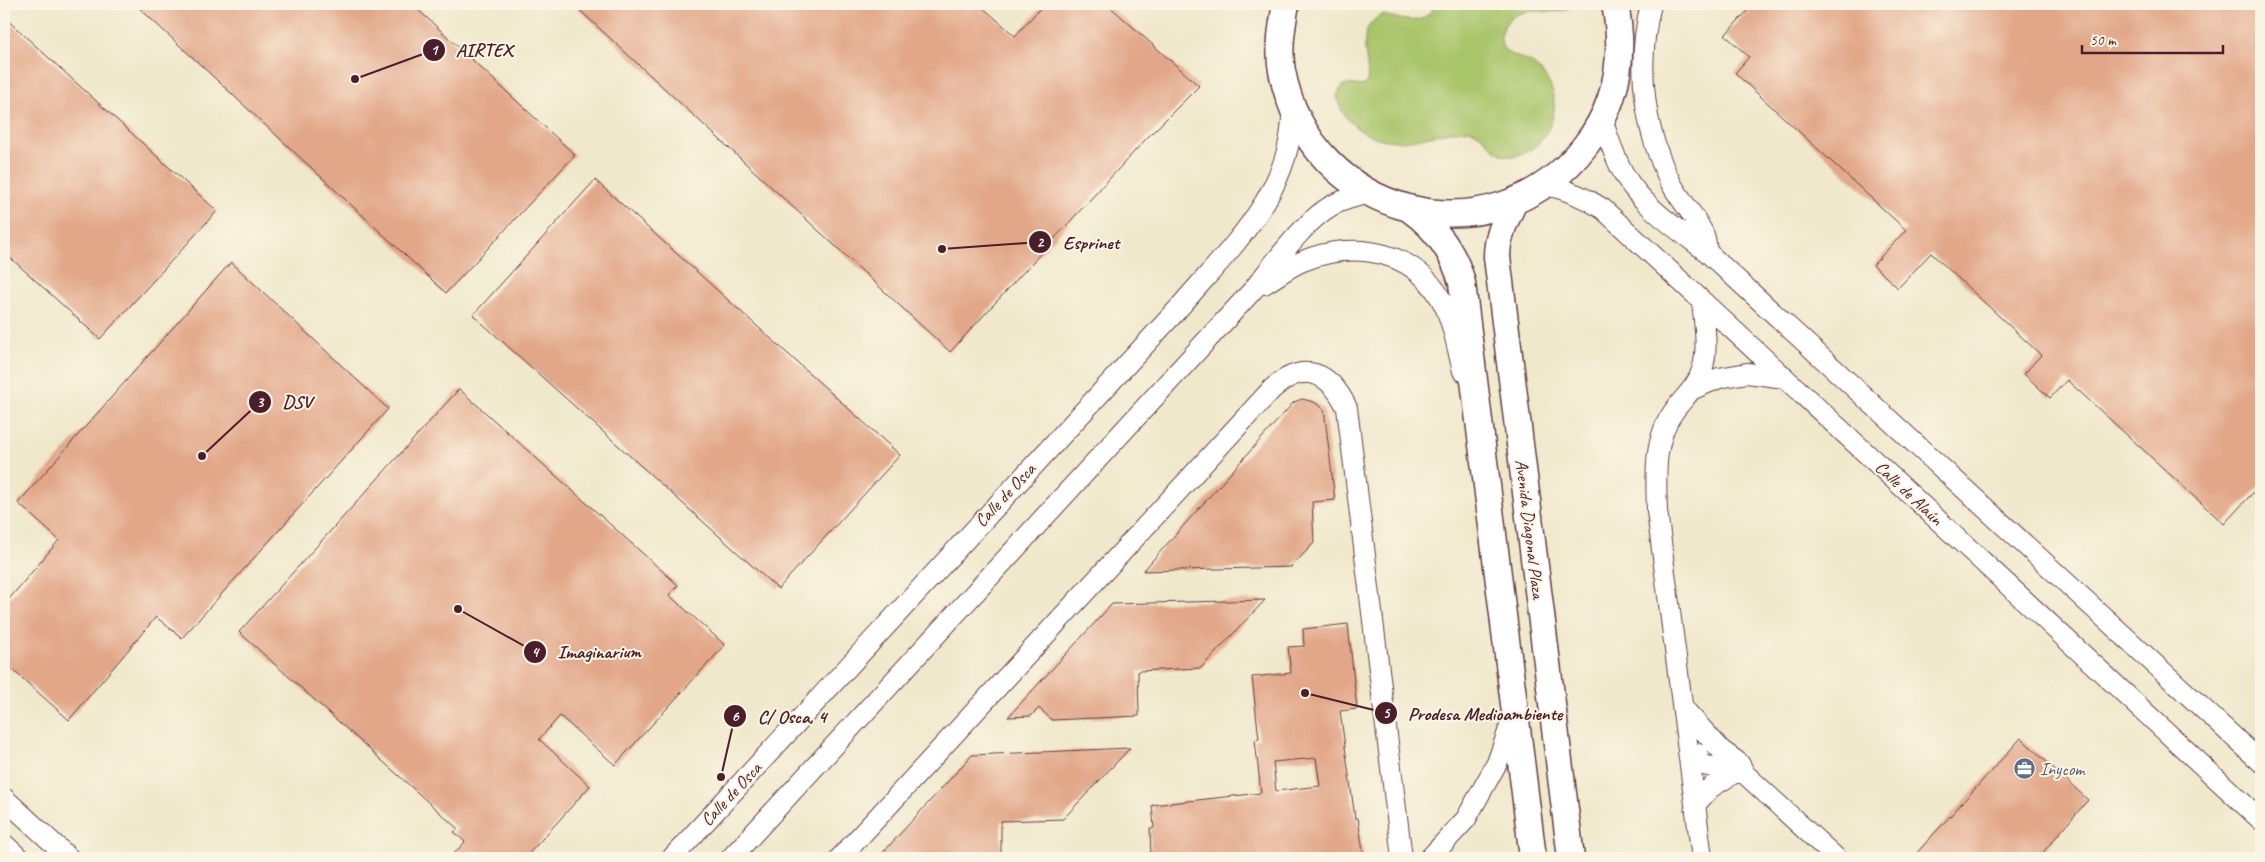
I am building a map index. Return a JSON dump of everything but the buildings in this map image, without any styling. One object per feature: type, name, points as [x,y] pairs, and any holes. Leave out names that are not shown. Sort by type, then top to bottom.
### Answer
[{"type":"main road","points":[[1286,4],[1281,32],[1282,70],[1292,107],[1305,133],[1323,157],[1344,177],[1368,193],[1411,210],[1428,222],[1458,269],[1532,858]]},
{"type":"main road","points":[[1411,210],[1445,214],[1479,211],[1514,202],[1547,185],[1576,158],[1603,122],[1610,103],[1619,68],[1620,30],[1616,4]]},
{"type":"main road","name":"Avenida Diagonal Plaza","points":[[1514,202],[1501,227],[1497,245],[1497,257],[1571,858]]},
{"type":"street","points":[[1651,4],[1645,34],[1643,73],[1648,116],[1653,137],[1667,175],[1678,196],[1704,234],[1707,252]]},
{"type":"street","name":"Calle de Osca","points":[[672,858],[1178,309],[1250,226],[1265,204],[1282,164],[1292,125],[1292,107]]},
{"type":"street","points":[[1603,122],[1618,163],[1635,190],[1649,206],[1707,252],[2261,762]]},
{"type":"street","name":"Calle de Alaún","points":[[1547,185],[1590,199],[1603,209],[2261,820]]},
{"type":"street","points":[[731,858],[1254,290],[1278,259],[1317,216],[1335,204],[1368,193]]},
{"type":"street","points":[[1254,290],[1301,262],[1341,250],[1369,250],[1398,259],[1417,271],[1433,287],[1446,309],[1479,432]]},
{"type":"street","points":[[1702,301],[1705,341],[1703,369],[1693,389],[1673,412],[1662,435],[1657,457],[1656,480],[1657,511],[1702,858]]},
{"type":"street","points":[[1693,389],[1719,378],[1747,373],[1785,378]]},
{"type":"street","points":[[840,858],[1272,389],[1283,378],[1293,374],[1318,374],[1329,380],[1339,391],[1347,408],[1402,858]]},
{"type":"street","points":[[1683,708],[1721,750],[1739,762],[1740,773]]},
{"type":"street","points":[[1430,858],[1466,819],[1497,763],[1514,713]]},
{"type":"street","points":[[1690,760],[1707,750],[1721,750]]},
{"type":"street","points":[[1690,760],[1703,765],[1740,773],[1836,858]]},
{"type":"street","points":[[1695,805],[1710,788],[1740,773]]},
{"type":"street","points":[[4,798],[70,858]]},
{"type":"street","points":[[4,844],[19,858]]},
{"type":"green space","points":[[1436,4],[1575,4],[1567,9],[1558,11],[1523,12],[1507,22],[1503,28],[1501,39],[1505,50],[1532,63],[1540,70],[1546,78],[1553,95],[1554,105],[1551,124],[1540,142],[1532,149],[1518,155],[1506,155],[1495,150],[1478,134],[1467,130],[1407,140],[1389,140],[1368,135],[1359,130],[1345,116],[1337,96],[1342,86],[1346,84],[1363,86],[1367,82],[1365,36],[1373,21],[1382,15],[1406,20],[1419,20],[1431,12]]},
{"type":"place","name":"AIRTEX","points":[[355,79]]},
{"type":"place","name":"Esprinet","points":[[942,249]]},
{"type":"place","name":"DSV","points":[[202,456]]},
{"type":"place","name":"Imaginarium","points":[[458,609]]},
{"type":"place","name":"Prodesa Medioambiente","points":[[1305,693]]},
{"type":"place","name":"Inycom","points":[[2024,769]]},
{"type":"place","name":"C/ Osca, 4","points":[[721,777]]}]
